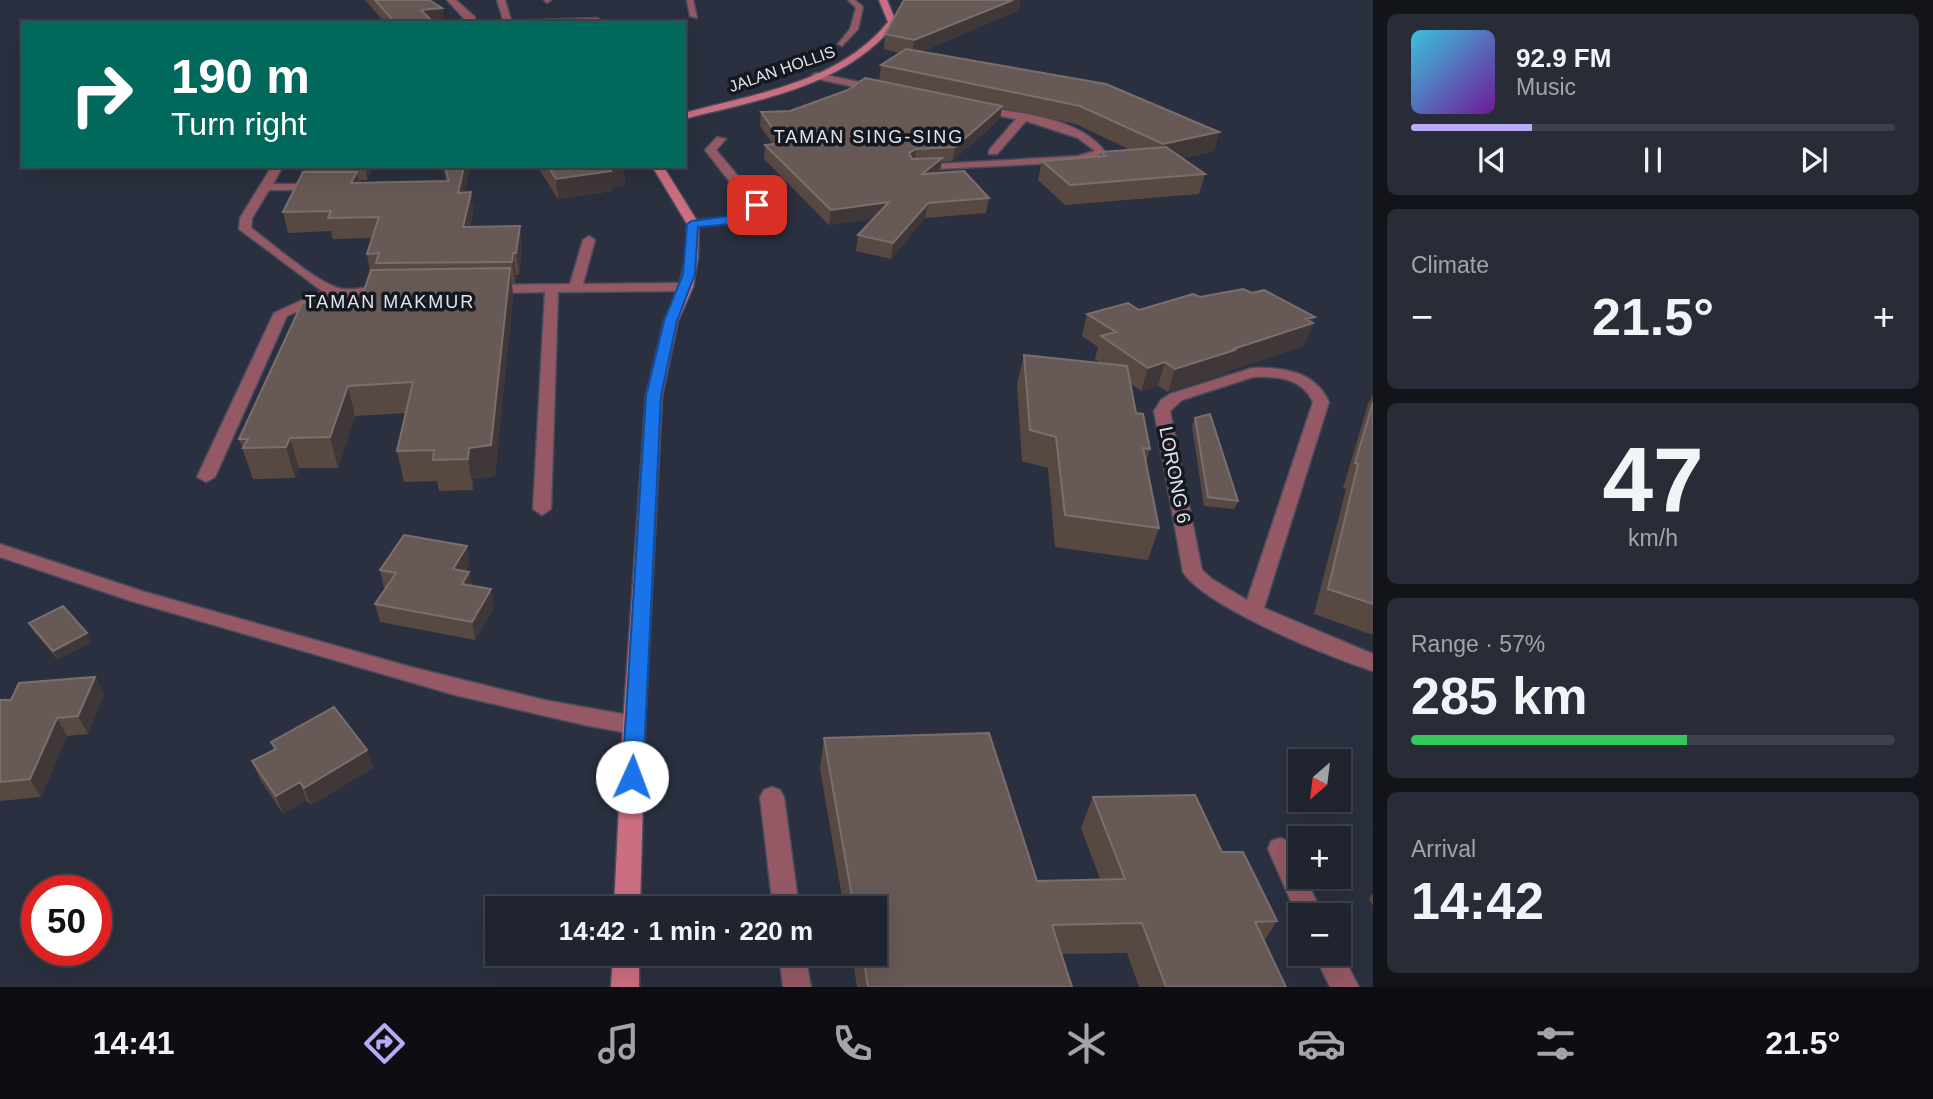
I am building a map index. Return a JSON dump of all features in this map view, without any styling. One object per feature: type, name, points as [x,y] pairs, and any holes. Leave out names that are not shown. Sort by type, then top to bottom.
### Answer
[{"type":"main road","name":"JALAN HOLLIS","points":[[686,115],[842,67],[883,38],[892,22],[883,0]]},
{"type":"main road","points":[[627,896],[634,724],[653,396],[671,321],[686,287],[692,257],[692,224],[682,203],[658,168]]},
{"type":"main road","points":[[625,987],[626,966]]},
{"type":"street","points":[[451,0],[472,21]]},
{"type":"street","points":[[501,0],[508,21]]},
{"type":"street","points":[[816,76],[894,92]]},
{"type":"street","points":[[914,169],[1078,159],[1101,153],[1097,145],[1089,140],[1056,126],[971,107]]},
{"type":"street","points":[[993,152],[1023,118]]},
{"type":"street","points":[[692,224],[744,219],[757,210],[757,205],[710,150],[721,139]]},
{"type":"street","points":[[277,168],[246,218],[245,229],[321,286],[337,292]]},
{"type":"street","points":[[265,187],[332,186]]},
{"type":"street","points":[[576,286],[589,240]]},
{"type":"street","points":[[542,509],[552,287]]},
{"type":"street","points":[[470,289],[686,287]]},
{"type":"street","points":[[206,477],[281,313],[315,296],[337,292],[402,291]]},
{"type":"street","name":"LORONG 6","points":[[1254,610],[1321,402],[1319,394],[1306,382],[1289,375],[1265,372],[1252,373],[1176,397],[1167,403],[1162,411],[1193,572],[1210,590],[1254,610],[1373,663]]},
{"type":"street","points":[[0,550],[156,603],[394,671],[570,715],[634,724]]},
{"type":"street","points":[[772,797],[784,896]]},
{"type":"street","points":[[1280,849],[1305,903]]},
{"type":"street","points":[[794,966],[797,987]]},
{"type":"street","points":[[1334,966],[1345,987]]},
{"type":"lane","points":[[691,0],[694,16]]},
{"type":"lane","points":[[842,44],[854,29],[860,7],[851,0]]},
{"type":"lane","points":[[568,21],[598,20]]},
{"type":"building","points":[[375,0],[429,0],[442,8],[421,10],[432,21],[389,21],[391,18]]},
{"type":"building","points":[[904,0],[1013,0],[914,40],[885,34]]},
{"type":"building","points":[[906,49],[1106,84],[1219,132],[1163,144],[1080,106],[881,65]]},
{"type":"building","points":[[865,78],[1002,106],[955,147],[916,149],[909,153],[912,159],[942,158],[922,174],[964,171],[989,198],[928,203],[893,243],[858,235],[889,202],[831,210],[765,145],[783,143],[761,112],[790,111],[848,90]]},
{"type":"building","points":[[1166,147],[1205,174],[1070,185],[1042,161],[1106,156],[1101,152]]},
{"type":"building","points":[[446,168],[464,168],[458,193],[471,192],[463,227],[520,226],[512,262],[376,263],[379,253],[367,254],[379,217],[328,218],[331,211],[283,212],[303,172],[357,172],[351,183],[449,181]]},
{"type":"building","points":[[549,168],[608,168],[611,171],[556,179]]},
{"type":"building","points":[[510,268],[491,445],[469,448],[468,459],[433,460],[434,450],[397,451],[413,382],[348,386],[330,437],[290,438],[286,447],[243,448],[248,439],[239,439],[302,303],[314,303],[317,298],[362,297],[371,270]]},
{"type":"building","points":[[1243,289],[1252,293],[1264,290],[1315,317],[1306,319],[1313,323],[1175,369],[1165,362],[1148,368],[1101,336],[1116,332],[1087,314],[1128,303],[1139,310],[1193,294],[1200,297]]},
{"type":"building","points":[[1024,355],[1127,366],[1136,413],[1143,414],[1150,449],[1143,448],[1159,528],[1065,515],[1056,437],[1030,430]]},
{"type":"building","points":[[1373,402],[1373,604],[1328,589],[1358,464],[1355,463]]},
{"type":"building","points":[[1210,414],[1238,501],[1208,497],[1195,418]]},
{"type":"building","points":[[404,535],[467,546],[453,569],[469,572],[462,584],[491,589],[472,622],[375,604],[396,573],[380,570]]},
{"type":"building","points":[[63,606],[87,633],[53,651],[29,623]]},
{"type":"building","points":[[95,677],[78,716],[57,718],[30,779],[0,782],[0,700],[11,700],[19,683]]},
{"type":"building","points":[[334,707],[367,750],[304,788],[300,782],[276,796],[252,761],[276,749],[271,742]]},
{"type":"building","points":[[989,733],[1037,881],[1125,879],[1093,797],[1195,795],[1222,852],[1243,852],[1277,921],[1255,922],[1286,987],[1166,987],[1142,923],[1052,925],[1072,987],[868,987],[865,966],[887,966],[887,896],[852,896],[824,738]]},
{"type":"district","name":"TAMAN SING-SING","points":[[869,137]]},
{"type":"district","name":"TAMAN MAKMUR","points":[[390,302]]},
{"type":"route","points":[[632,777],[653,396],[660,360],[671,321],[686,287],[692,257],[692,224],[744,219],[754,215],[757,205]]}]
